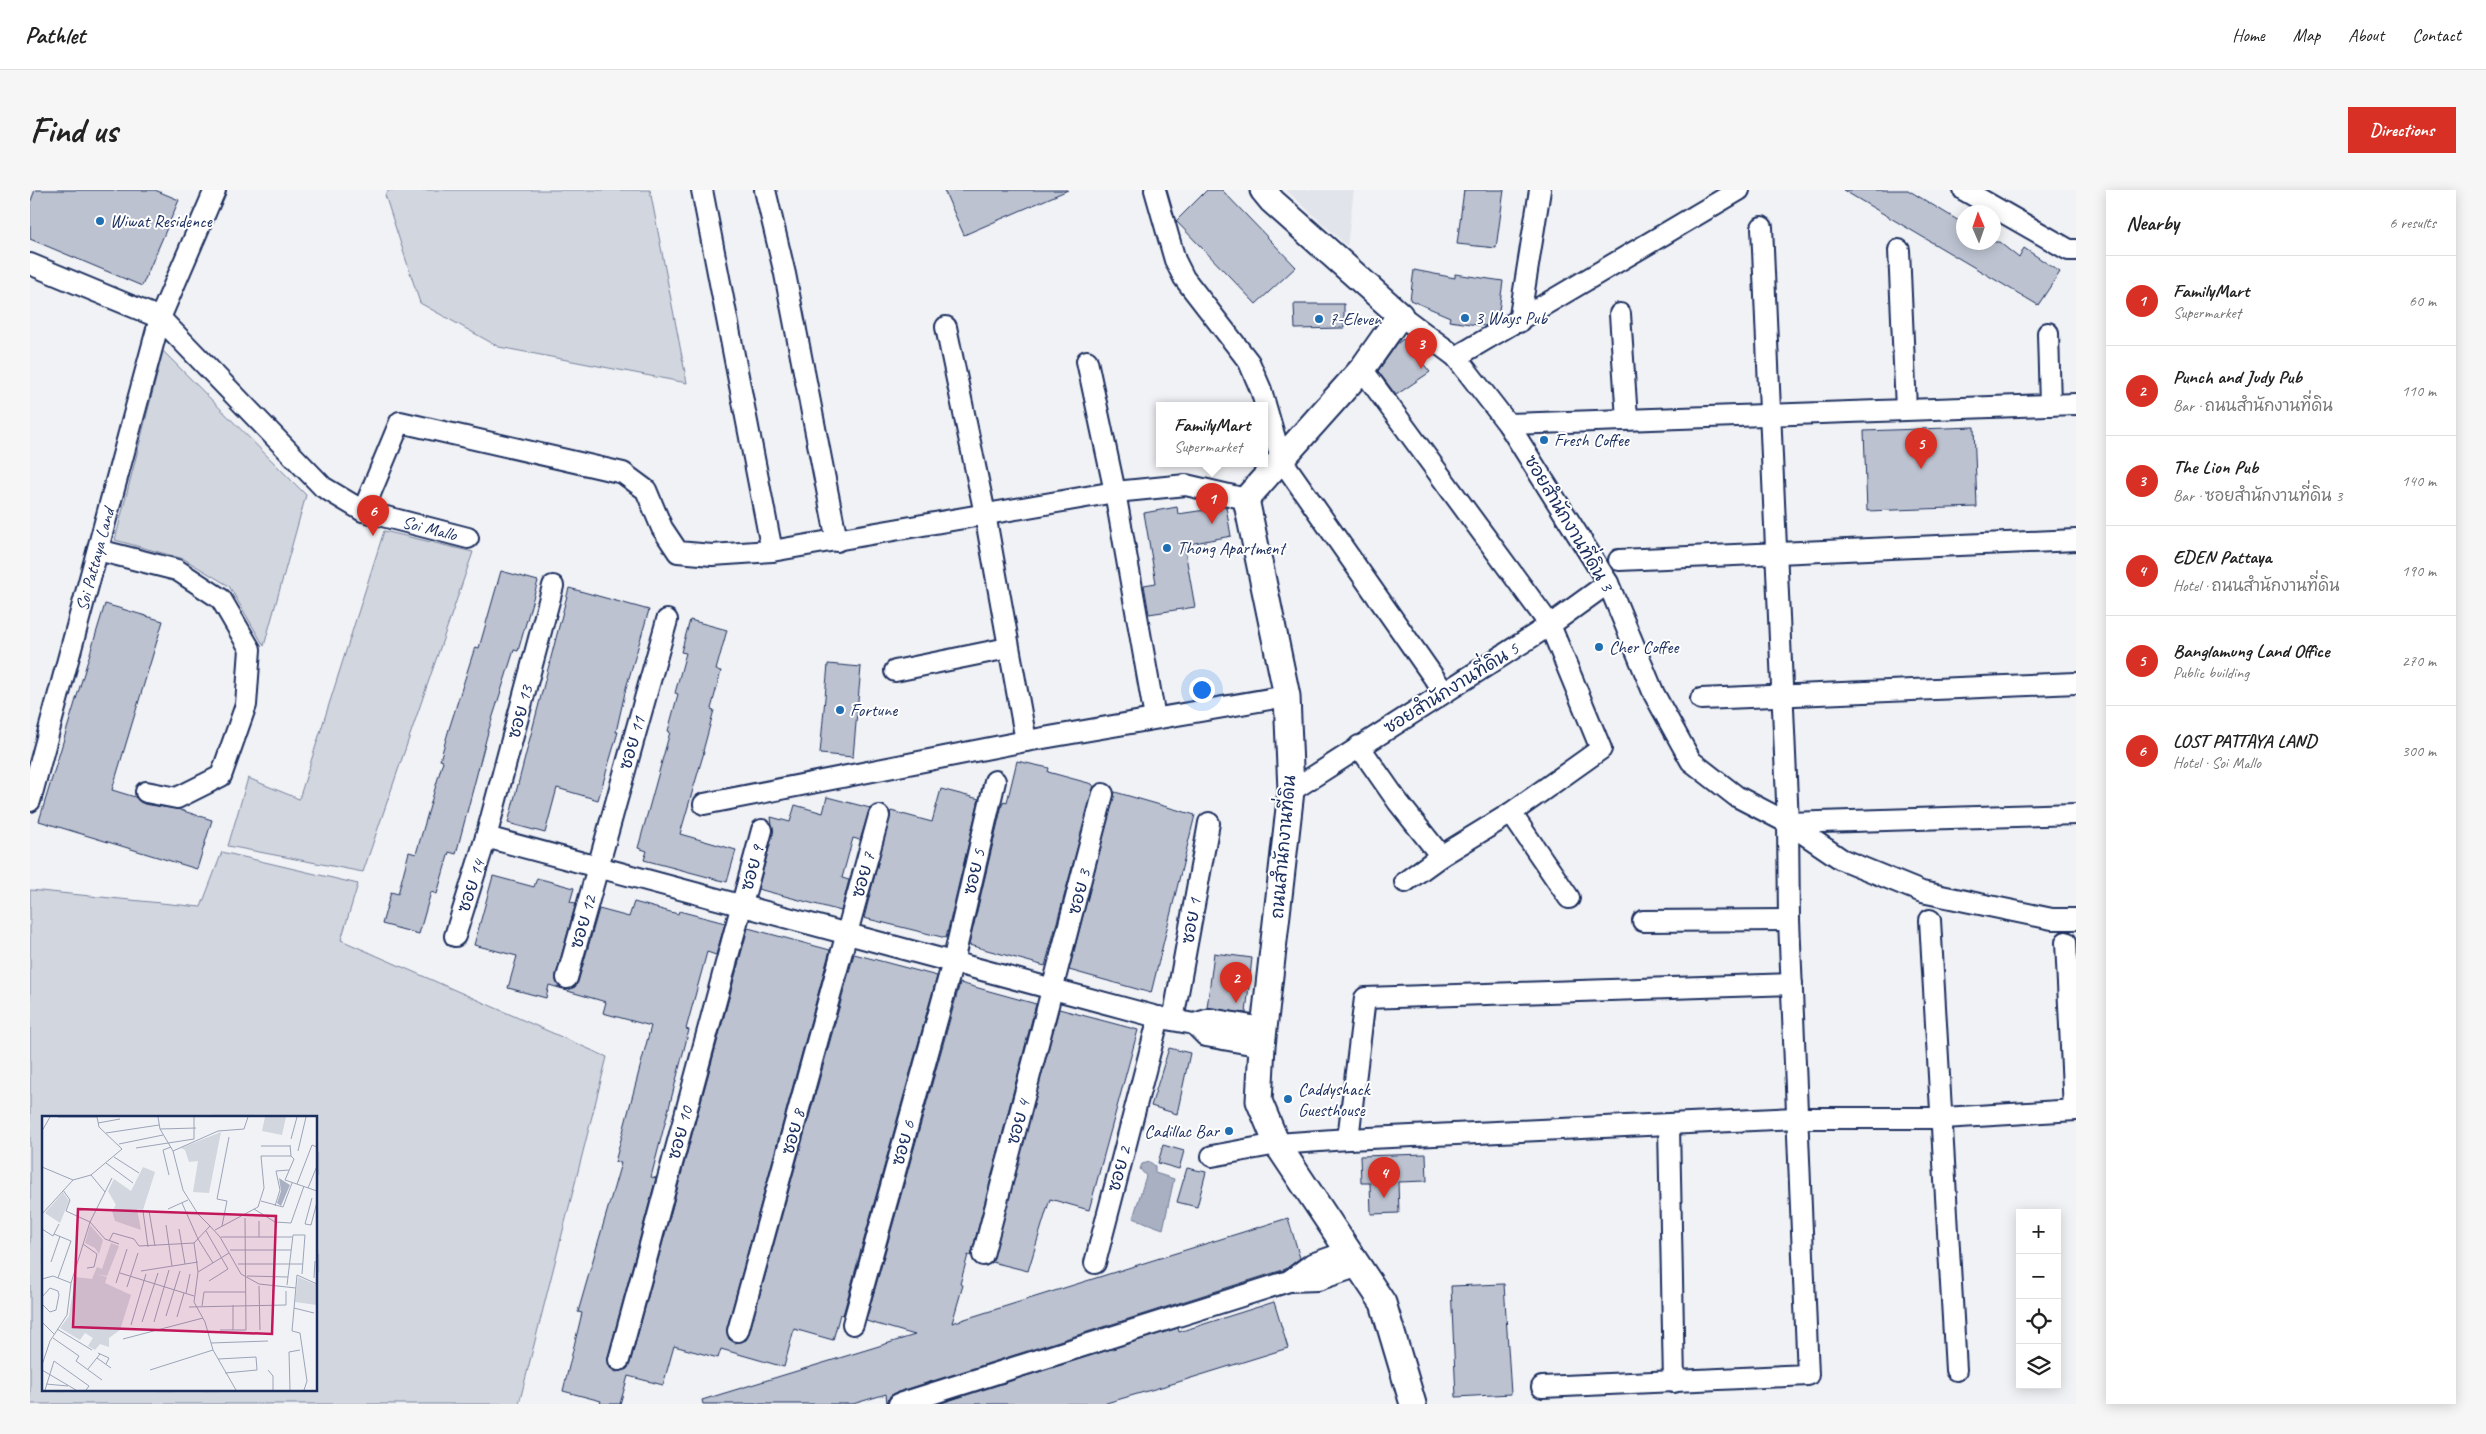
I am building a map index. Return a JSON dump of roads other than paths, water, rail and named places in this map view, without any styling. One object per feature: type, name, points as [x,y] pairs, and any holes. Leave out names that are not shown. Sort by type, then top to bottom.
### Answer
[{"type":"street","name":"Soi Pattaya Land","points":[[30,801],[160,318],[215,190]]},
{"type":"street","points":[[702,190],[772,551]]},
{"type":"street","points":[[765,190],[785,274],[837,540]]},
{"type":"street","points":[[1155,190],[1175,260],[1184,278],[1249,362],[1256,375],[1264,402]]},
{"type":"street","points":[[364,511],[400,422],[623,473],[646,490],[662,528],[678,552],[712,555],[772,551],[1115,492],[1186,485],[1246,499],[1362,368],[1400,316],[1272,201],[1263,190]]},
{"type":"street","points":[[1519,322],[1540,190]]},
{"type":"street","points":[[1456,357],[1519,322],[1606,267],[1739,190]]},
{"type":"street","points":[[1964,190],[2069,250],[2076,250]]},
{"type":"street","points":[[1542,1387],[1808,1375],[1796,1118],[1789,920],[1788,823],[1768,415],[1762,227]]},
{"type":"street","points":[[1899,250],[1906,409]]},
{"type":"street","points":[[30,264],[160,318]]},
{"type":"street","points":[[1620,314],[1626,418]]},
{"type":"street","name":"ซอยสำนักงานที่ดิน 3","points":[[1400,316],[1456,357],[1508,424],[1608,583],[1654,694],[1691,761],[1736,796],[1788,823],[1841,859],[1922,892],[2052,919],[2076,919]]},
{"type":"street","name":"Soi Mallo","points":[[160,318],[323,487],[364,511],[468,538]]},
{"type":"street","points":[[946,327],[986,514],[1026,742]]},
{"type":"street","points":[[2048,333],[2050,405]]},
{"type":"street","points":[[1087,361],[1115,492],[1155,718]]},
{"type":"street","points":[[1362,368],[1550,625],[1601,749],[1511,813],[1441,856],[1405,882]]},
{"type":"street","points":[[1508,424],[1626,418],[2076,404]]},
{"type":"street","points":[[1268,415],[1281,459],[1444,692]]},
{"type":"street","name":"ถนนสำนักงานที่ดิน","points":[[1246,499],[1287,696],[1291,791],[1263,1037],[1259,1102],[1277,1144],[1383,1302],[1413,1404]]},
{"type":"street","points":[[1619,560],[2076,540]]},
{"type":"street","points":[[98,550],[177,570],[221,599],[250,649],[246,705],[221,776],[177,798],[146,792]]},
{"type":"street","name":"ซอยสำนักงานที่ดิน 5","points":[[1291,791],[1550,625],[1608,583]]},
{"type":"street","name":"ซอย 13","points":[[486,837],[553,586]]},
{"type":"street","name":"ซอย 11","points":[[598,867],[667,620]]},
{"type":"street","points":[[895,671],[1008,648]]},
{"type":"street","points":[[1701,699],[2076,683]]},
{"type":"street","points":[[704,804],[1155,718],[1287,696]]},
{"type":"street","points":[[1359,746],[1398,802],[1441,856]]},
{"type":"street","name":"ซอย 5","points":[[953,962],[996,781]]},
{"type":"street","name":"ซอย 3","points":[[1054,989],[1103,794]]},
{"type":"street","points":[[1511,813],[1569,898]]},
{"type":"street","points":[[1788,823],[2076,814]]},
{"type":"street","name":"ซอย 7","points":[[847,934],[878,816]]},
{"type":"street","name":"ซอย 1","points":[[1166,1019],[1209,823]]},
{"type":"street","name":"ซอย 9","points":[[742,905],[762,830]]},
{"type":"street","points":[[486,837],[1166,1019],[1194,1024],[1210,1018],[1263,1037]]},
{"type":"street","name":"ซอย 14","points":[[455,936],[486,837]]},
{"type":"street","name":"ซอย 12","points":[[567,978],[598,867]]},
{"type":"street","name":"ซอย 10","points":[[619,1360],[742,905]]},
{"type":"street","points":[[1643,921],[1789,920]]},
{"type":"street","points":[[1930,920],[1943,1118],[1956,1370]]},
{"type":"street","name":"ซอย 8","points":[[738,1331],[847,934]]},
{"type":"street","points":[[1212,1156],[1277,1144],[1348,1139],[1669,1126],[1796,1118],[1943,1118],[2075,1110],[2066,942]]},
{"type":"street","name":"ซอย 6","points":[[853,1324],[953,962]]},
{"type":"street","points":[[1348,1139],[1365,998],[1792,984]]},
{"type":"street","name":"ซอย 4","points":[[983,1255],[1054,989]]},
{"type":"street","name":"ซอย 2","points":[[1095,1263],[1166,1019]]},
{"type":"street","points":[[1669,1126],[1674,1382]]},
{"type":"street","points":[[899,1404],[1289,1281],[1312,1264],[1354,1259]]},
{"type":"water","points":[[1150,1162],[1155,1166],[1155,1173],[1174,1179],[1163,1229],[1133,1218],[1146,1176],[1140,1169],[1142,1164]]},
{"type":"place","name":"Wiwat Residence","points":[[100,221]]},
{"type":"place","name":"3 Ways Pub","points":[[1465,318]]},
{"type":"place","name":"7-Eleven","points":[[1319,319]]},
{"type":"place","name":"The Lion Pub","points":[[1421,369]]},
{"type":"place","name":"Fresh Coffee","points":[[1544,440]]},
{"type":"place","name":"Banglamung Land Office","points":[[1921,469]]},
{"type":"place","name":"FamilyMart","points":[[1212,524]]},
{"type":"place","name":"LOST PATTAYA LAND","points":[[373,536]]},
{"type":"place","name":"Thong Apartment","points":[[1167,548]]},
{"type":"place","name":"Cher Coffee","points":[[1599,647]]},
{"type":"place","name":"Fortune","points":[[840,710]]},
{"type":"place","name":"Punch and Judy Pub","points":[[1236,1003]]},
{"type":"place","name":"Caddyshack Guesthouse","points":[[1288,1099]]},
{"type":"place","name":"Cadillac Bar","points":[[1229,1131]]},
{"type":"place","name":"EDEN Pattaya","points":[[1384,1198]]}]
